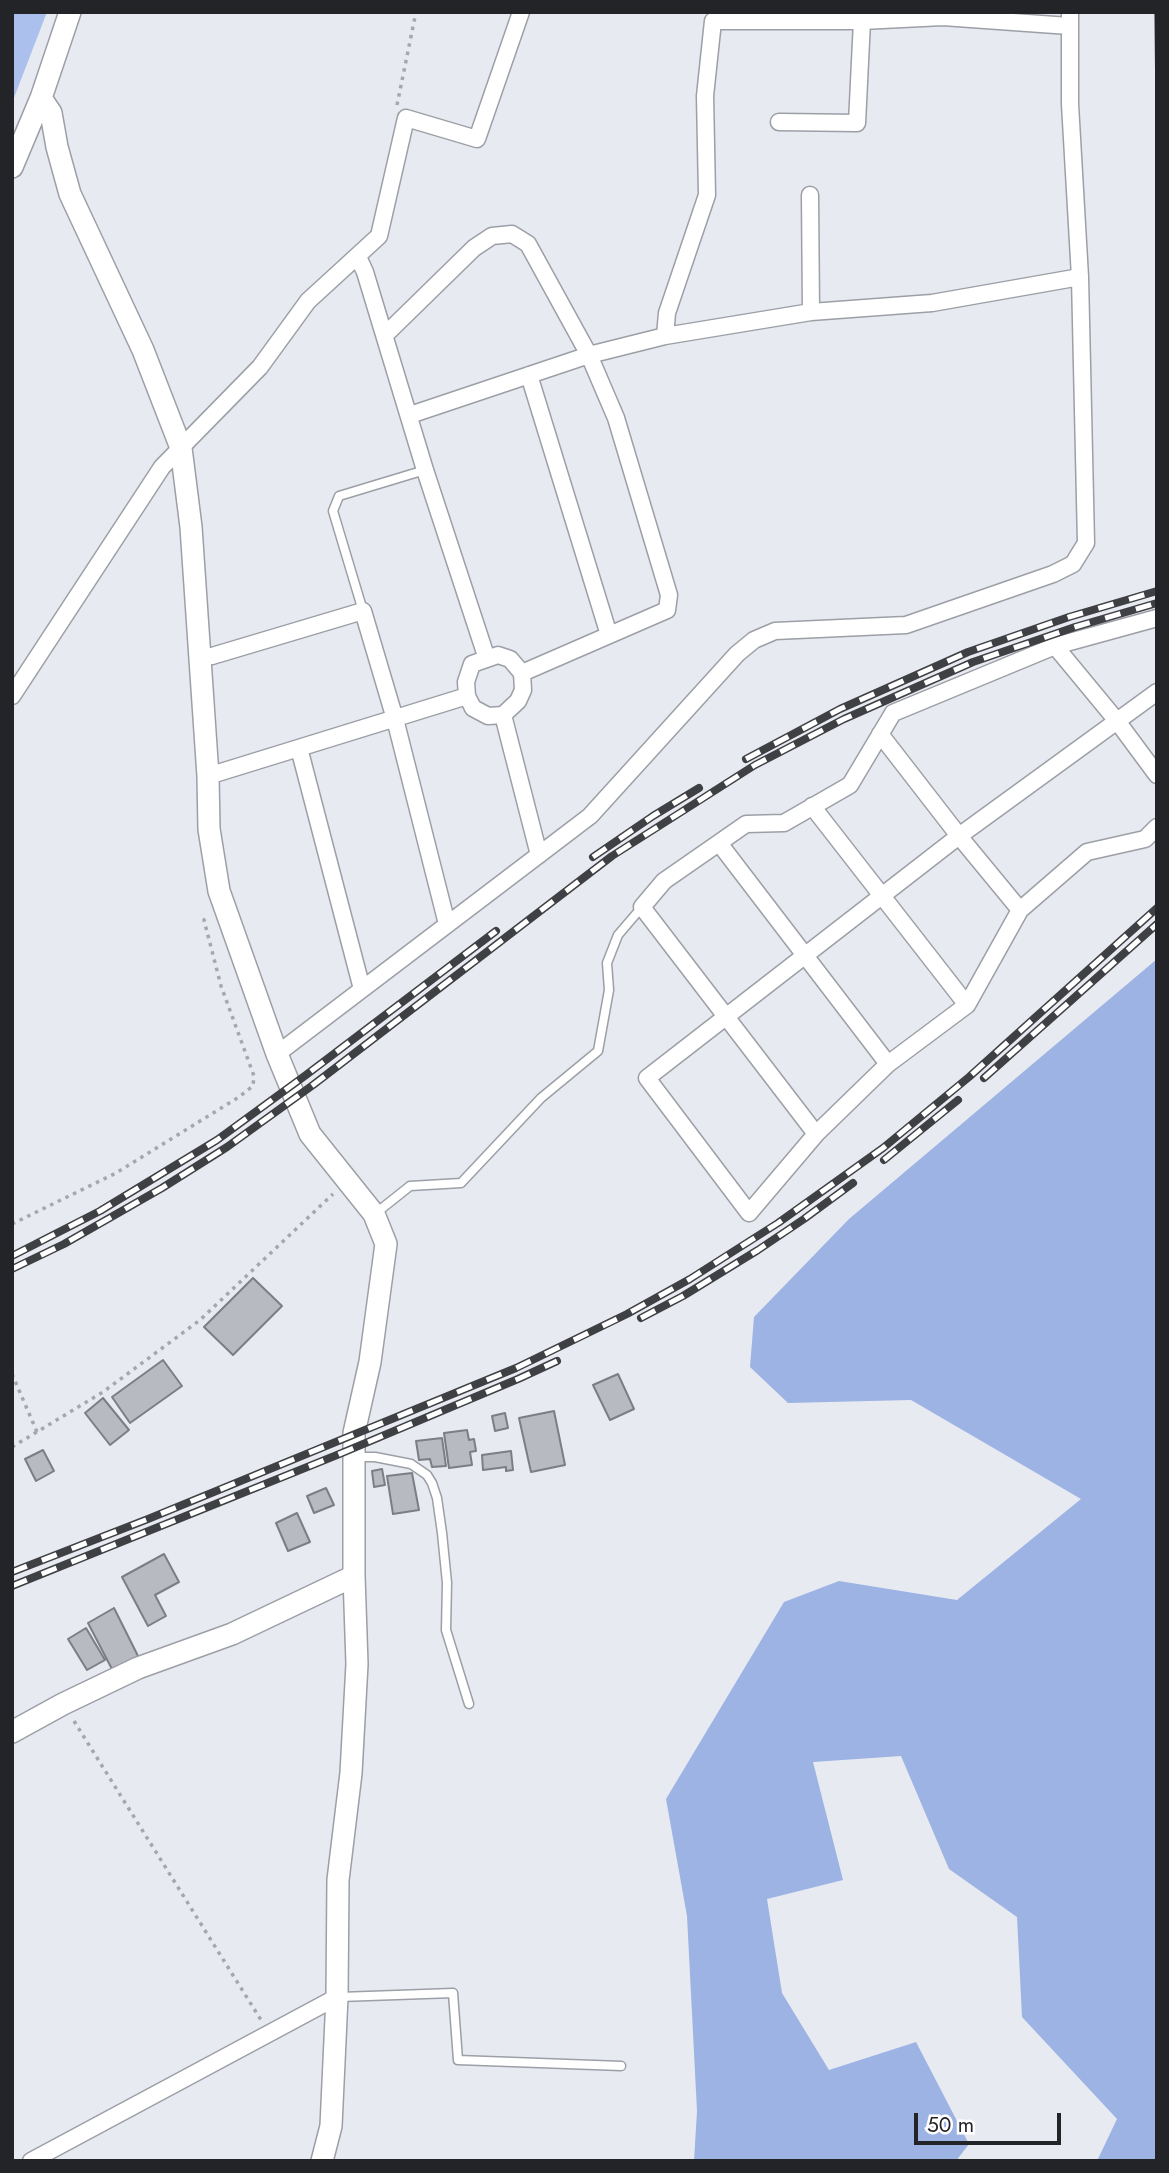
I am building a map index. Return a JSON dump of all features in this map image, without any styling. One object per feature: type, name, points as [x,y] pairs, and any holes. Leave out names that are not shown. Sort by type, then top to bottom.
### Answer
[{"type":"street","points":[[12,167],[41,98],[70,12]]},
{"type":"street","points":[[12,696],[162,467],[260,368],[308,301],[379,236],[406,118],[477,139],[522,12]]},
{"type":"street","points":[[277,1054],[590,816],[737,654],[754,640],[775,631],[906,625],[1053,575],[1073,564],[1086,543],[1080,277],[1070,104],[1070,19],[943,17],[862,21],[713,21],[705,96],[707,195],[667,313],[665,336]]},
{"type":"street","points":[[779,122],[857,123],[862,21]]},
{"type":"street","points":[[41,98],[51,113],[70,194],[144,350],[181,448],[191,527],[208,776],[209,829],[222,900],[277,1054],[310,1133],[374,1214],[386,1244],[370,1362],[354,1433],[357,1664],[352,1773],[338,1880],[337,1997],[331,2126],[322,2161]]},
{"type":"street","points":[[810,195],[811,312]]},
{"type":"street","points":[[385,335],[474,248],[492,236],[512,234],[528,244],[589,355],[616,418],[669,595],[667,610],[522,673]]},
{"type":"street","points":[[358,257],[488,659]]},
{"type":"street","points":[[410,415],[589,355],[665,336],[811,312],[932,303],[1080,277]]},
{"type":"street","points":[[528,375],[610,635]]},
{"type":"street","points":[[200,657],[212,656],[363,611],[395,719],[447,924]]},
{"type":"street","points":[[816,1134],[642,907],[664,881],[746,824],[784,823],[850,785],[893,713],[1055,646],[1157,618]]},
{"type":"street","points":[[1055,646],[1117,721],[1157,775]]},
{"type":"street","points":[[498,655],[510,659],[522,673],[523,690],[519,701],[503,715],[488,716],[473,708],[467,696],[466,682],[472,664],[498,655]]},
{"type":"street","points":[[1157,692],[959,836],[647,1078],[749,1213],[816,1134],[888,1064],[967,1005],[1020,910],[1087,852],[1146,839],[1157,827]]},
{"type":"street","points":[[208,776],[467,696]]},
{"type":"street","points":[[503,715],[539,855]]},
{"type":"street","points":[[880,734],[1020,910]]},
{"type":"street","points":[[299,748],[362,989]]},
{"type":"street","points":[[812,806],[967,1005]]},
{"type":"street","points":[[719,843],[888,1064]]},
{"type":"street","points":[[12,1732],[138,1668],[232,1634],[354,1576]]},
{"type":"street","points":[[31,2161],[337,1997]]},
{"type":"lane","points":[[363,611],[333,511],[339,496],[425,470]]},
{"type":"lane","points":[[374,1214],[410,1186],[461,1183],[541,1098],[598,1051],[609,990],[607,963],[618,935],[642,907]]},
{"type":"lane","points":[[354,1457],[375,1457],[411,1464],[427,1475],[432,1483],[437,1498],[447,1583],[446,1630],[469,1704]]},
{"type":"lane","points":[[337,1997],[453,1993],[458,2060],[621,2066]]},
{"type":"path","points":[[406,118],[396,112],[416,12]]},
{"type":"path","points":[[12,1224],[116,1173],[253,1086],[254,1076],[221,986],[204,920],[222,900]]},
{"type":"path","points":[[12,1447],[103,1392],[200,1320],[347,1180]]},
{"type":"path","points":[[12,1374],[37,1433]]},
{"type":"path","points":[[63,1704],[270,2034]]},
{"type":"shaded area","points":[[12,12],[47,12],[12,103]]},
{"type":"shaded area","points":[[1157,959],[1157,2161],[1097,2161],[1117,2119],[1022,2017],[1017,1917],[949,1869],[901,1756],[813,1762],[843,1880],[767,1899],[782,1993],[829,2070],[916,2042],[969,2144],[956,2161],[694,2161],[697,2111],[687,1916],[666,1799],[784,1602],[839,1581],[957,1600],[1081,1499],[911,1400],[788,1403],[750,1367],[754,1317],[849,1219]]},
{"type":"building","points":[[1157,12],[1157,69],[1156,69]]},
{"type":"building","points":[[253,1278],[282,1306],[233,1355],[204,1327]]},
{"type":"building","points":[[163,1360],[182,1386],[130,1423],[112,1397]]},
{"type":"building","points":[[618,1374],[634,1409],[610,1420],[593,1385]]},
{"type":"building","points":[[103,1398],[129,1430],[110,1445],[85,1413]]},
{"type":"building","points":[[554,1411],[565,1465],[531,1472],[519,1418]]},
{"type":"building","points":[[505,1413],[508,1428],[495,1431],[492,1416]]},
{"type":"building","points":[[467,1430],[469,1440],[474,1439],[476,1451],[470,1452],[472,1465],[449,1468],[444,1433]]},
{"type":"building","points":[[442,1438],[446,1466],[432,1467],[430,1459],[419,1460],[416,1441]]},
{"type":"building","points":[[43,1450],[54,1471],[36,1481],[25,1459]]},
{"type":"building","points":[[511,1451],[513,1470],[506,1471],[506,1467],[483,1470],[482,1455]]},
{"type":"building","points":[[382,1469],[385,1485],[374,1487],[372,1471]]},
{"type":"building","points":[[412,1473],[419,1510],[393,1514],[387,1476]]},
{"type":"building","points":[[326,1488],[334,1505],[314,1513],[307,1496]]},
{"type":"building","points":[[297,1513],[310,1542],[288,1551],[276,1523]]},
{"type":"building","points":[[164,1554],[179,1582],[155,1595],[166,1616],[148,1626],[122,1577]]},
{"type":"building","points":[[114,1608],[139,1658],[113,1671],[88,1623]]},
{"type":"building","points":[[86,1628],[105,1660],[87,1670],[68,1639]]},
{"type":"railway","points":[[746,759],[840,709],[968,652],[1069,617],[1157,591]]},
{"type":"railway","points":[[12,1269],[64,1244],[227,1147],[313,1085],[612,856],[755,765],[844,719],[973,662],[1075,627],[1157,603]]},
{"type":"railway","points":[[593,857],[699,788]]},
{"type":"railway","points":[[12,1572],[516,1368],[627,1314],[690,1279],[778,1223],[883,1148],[969,1077],[1157,908]]},
{"type":"railway","points":[[984,1078],[1157,924]]},
{"type":"railway","points":[[12,1256],[100,1211],[217,1140],[496,931]]},
{"type":"railway","points":[[884,1160],[958,1100]]},
{"type":"railway","points":[[641,1318],[758,1250],[853,1183]]},
{"type":"railway","points":[[12,1586],[337,1455],[557,1361]]}]
